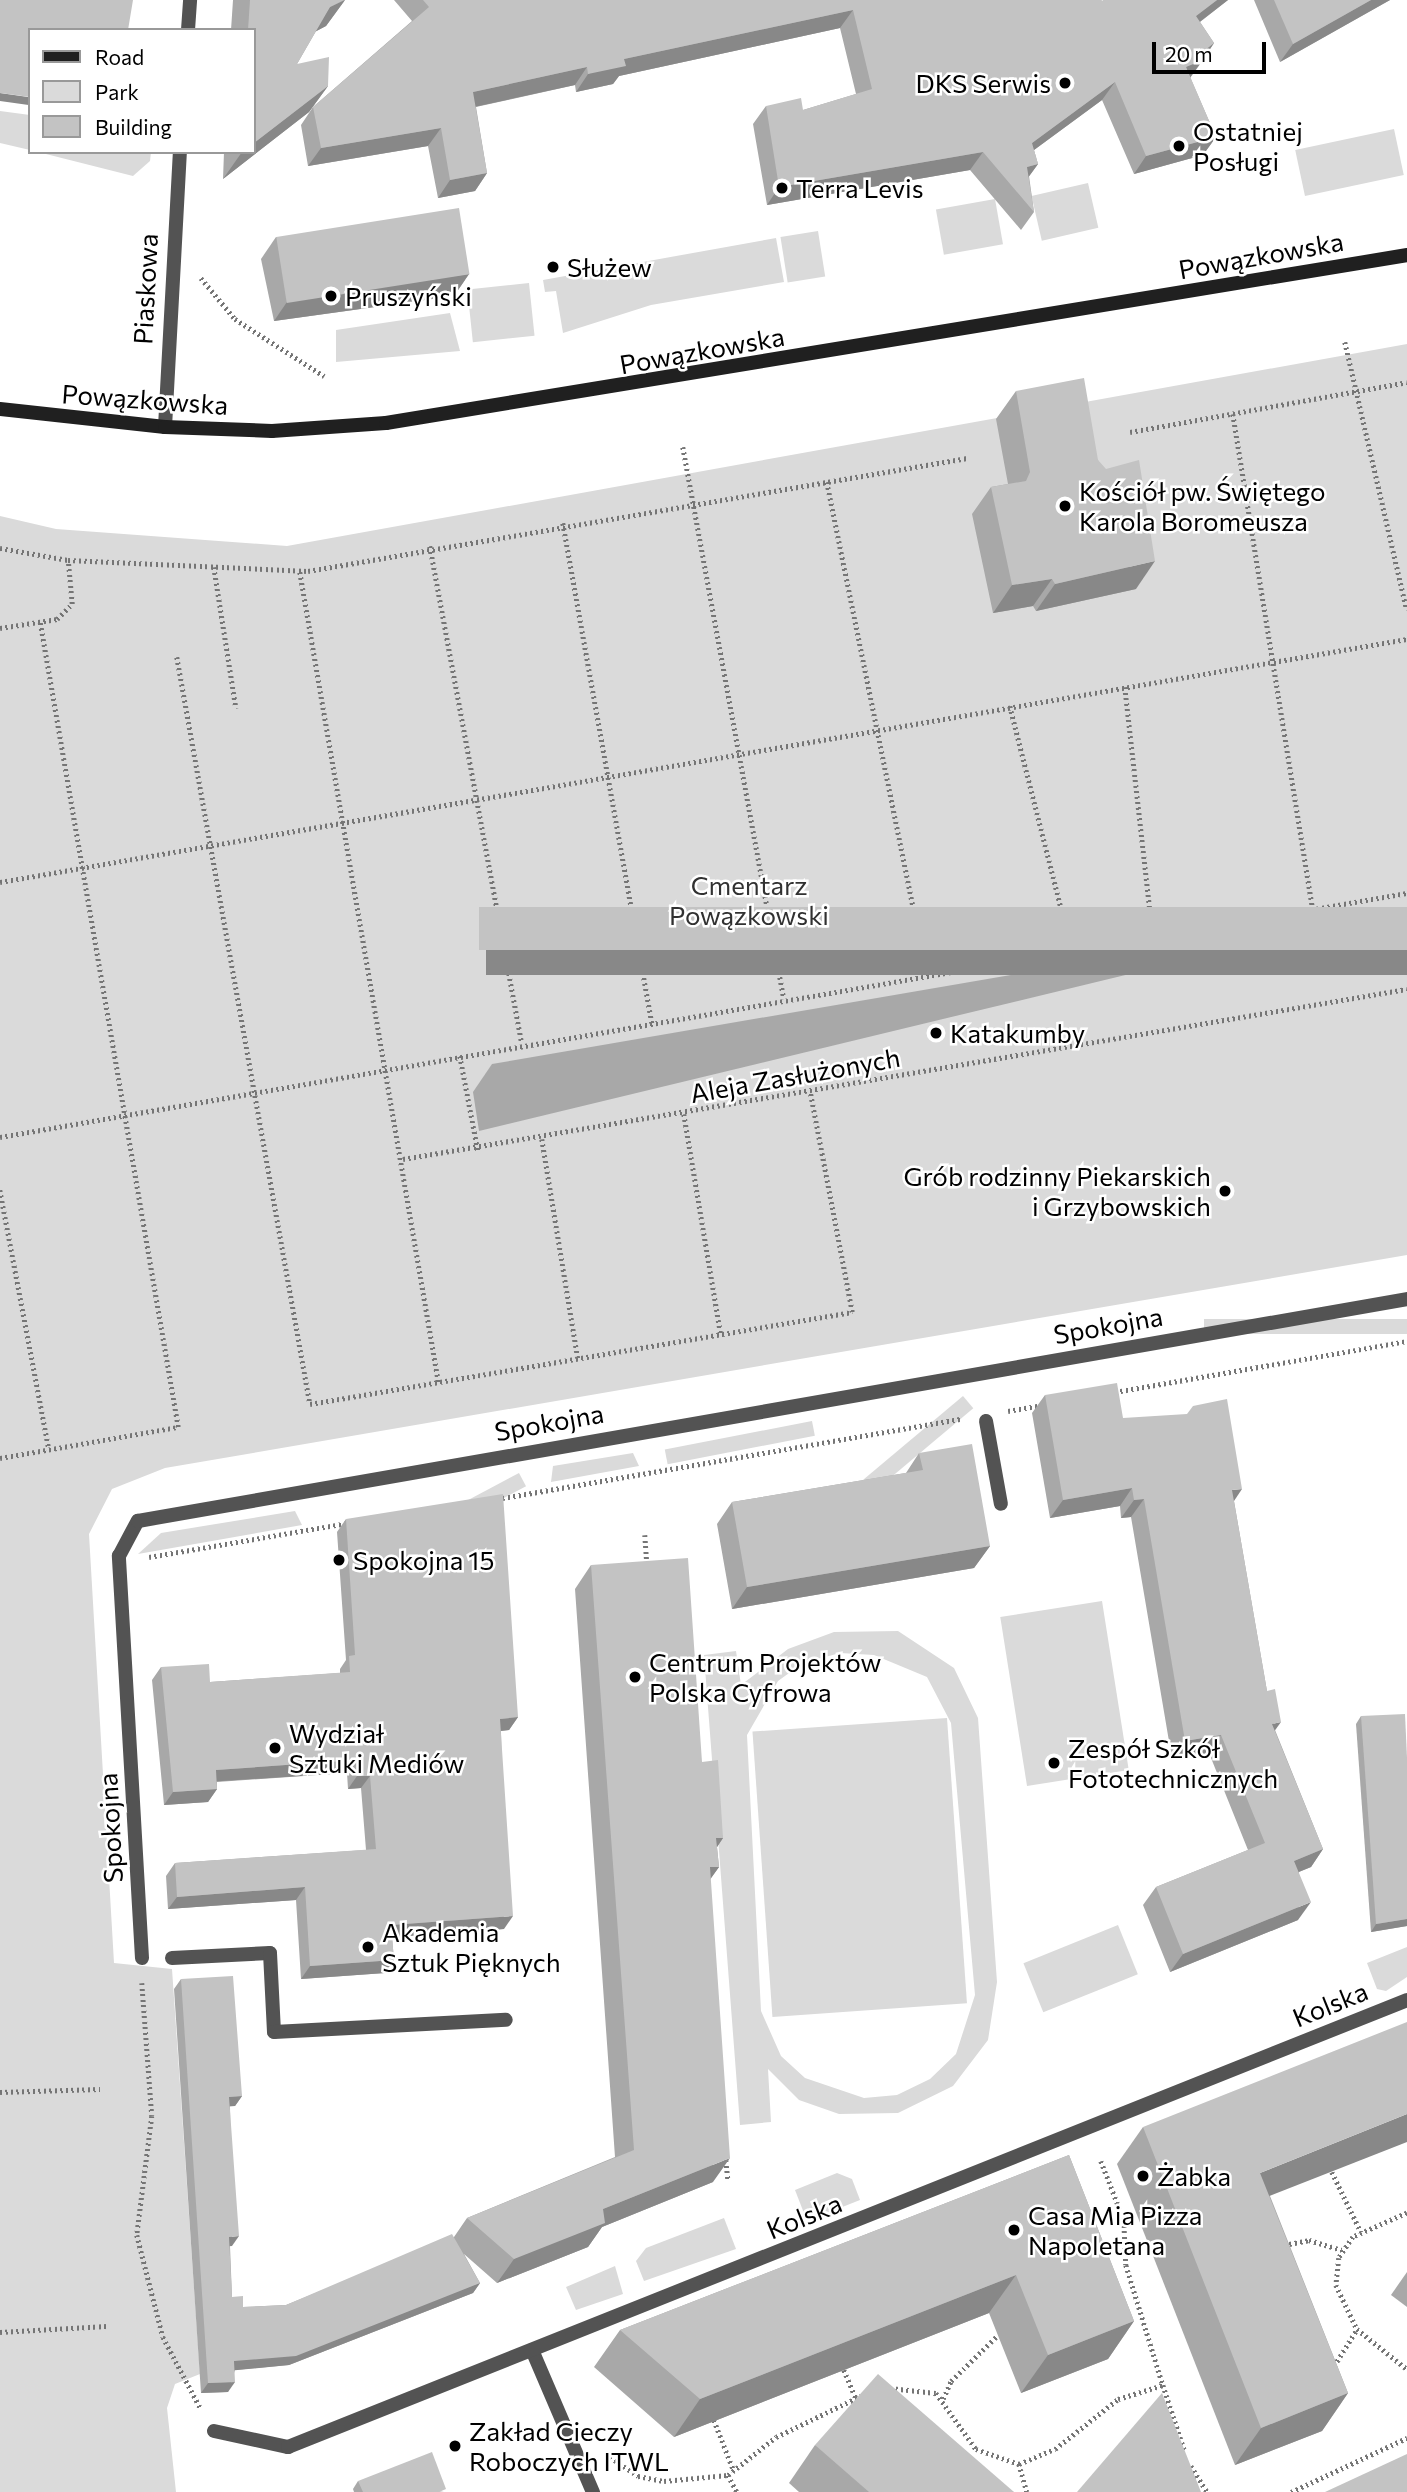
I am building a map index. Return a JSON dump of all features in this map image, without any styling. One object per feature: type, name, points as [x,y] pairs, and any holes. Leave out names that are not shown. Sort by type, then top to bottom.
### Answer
[{"type":"main road","name":"Powązkowska","points":[[0,409],[165,427],[272,431],[386,423],[1407,255]]},
{"type":"street","points":[[188,28],[190,0]]},
{"type":"street","name":"Piaskowa","points":[[165,427],[172,232],[180,154]]},
{"type":"street","name":"Spokojna","points":[[142,1958],[119,1556],[138,1521],[1407,1299]]},
{"type":"street","points":[[979,1419],[1001,1504]]},
{"type":"street","points":[[172,1958],[270,1953],[274,2032],[506,2020]]},
{"type":"street","name":"Kolska","points":[[214,2431],[288,2446],[1407,2000]]},
{"type":"street","points":[[532,2350],[593,2492]]},
{"type":"path","points":[[197,270],[219,306],[324,376]]},
{"type":"path","points":[[1345,342],[1354,392],[1407,610]]},
{"type":"path","points":[[1130,432],[1407,382]]},
{"type":"path","points":[[1233,414],[1313,910]]},
{"type":"path","points":[[683,447],[784,999]]},
{"type":"path","points":[[0,548],[68,560],[300,572],[563,523],[967,458]]},
{"type":"path","points":[[827,482],[874,729],[927,975]]},
{"type":"path","points":[[563,523],[652,1023]]},
{"type":"path","points":[[430,546],[522,1044]]},
{"type":"path","points":[[0,628],[57,620],[72,604],[68,560]]},
{"type":"path","points":[[214,567],[236,708]]},
{"type":"path","points":[[300,572],[389,1068],[439,1384]]},
{"type":"path","points":[[0,1458],[178,1427],[80,869],[40,622]]},
{"type":"path","points":[[0,882],[738,750],[1407,639]]},
{"type":"path","points":[[177,657],[257,1091],[310,1404],[852,1312],[810,1092]]},
{"type":"path","points":[[1125,687],[1153,937]]},
{"type":"path","points":[[1010,706],[1072,951]]},
{"type":"path","points":[[0,1138],[522,1044],[1407,893]]},
{"type":"path","name":"Aleja Zasłużonych","points":[[403,1159],[478,1150],[1407,989]]},
{"type":"path","points":[[460,1056],[478,1150]]},
{"type":"path","points":[[684,1114],[721,1335]]},
{"type":"path","points":[[542,1139],[578,1358]]},
{"type":"path","points":[[0,1190],[49,1449]]},
{"type":"path","points":[[1107,1394],[1407,1341]]},
{"type":"path","points":[[998,1412],[1053,1403]]},
{"type":"path","points":[[486,1501],[979,1419]]},
{"type":"path","points":[[139,1559],[354,1522]]},
{"type":"path","points":[[645,1535],[648,1574]]},
{"type":"path","points":[[142,1958],[152,2116],[137,2235],[163,2337],[214,2431]]},
{"type":"path","points":[[0,2092],[100,2089]]},
{"type":"path","points":[[726,2153],[728,2180]]},
{"type":"path","points":[[1101,2161],[1124,2220],[1126,2264],[1187,2460],[1207,2492]]},
{"type":"path","points":[[1332,2172],[1361,2232]]},
{"type":"path","points":[[1407,2213],[1361,2232],[1342,2250],[1336,2285],[1357,2329],[1407,2369]]},
{"type":"path","points":[[1270,2247],[1309,2240],[1342,2250]]},
{"type":"path","points":[[0,2332],[107,2326]]},
{"type":"path","points":[[1321,2373],[1339,2361],[1357,2329]]},
{"type":"path","points":[[943,2399],[951,2381],[998,2335]]},
{"type":"path","points":[[844,2370],[856,2398]]},
{"type":"path","points":[[877,2390],[927,2389],[943,2399],[966,2436],[989,2457],[1019,2464],[1055,2449],[1118,2399],[1163,2385]]},
{"type":"path","points":[[604,2447],[618,2467],[638,2476],[682,2482],[731,2473],[776,2437],[869,2392]]},
{"type":"path","points":[[714,2420],[737,2492]]},
{"type":"path","points":[[959,2445],[966,2436]]},
{"type":"path","points":[[1291,2492],[1407,2438]]},
{"type":"path","points":[[1019,2464],[1028,2490]]},
{"type":"green space","points":[[0,111],[28,115],[28,150],[0,143]]},
{"type":"green space","points":[[1394,129],[1404,175],[1305,196],[1295,150]]},
{"type":"green space","points":[[46,154],[151,154],[150,161],[133,176]]},
{"type":"green space","points":[[1088,183],[1098,228],[1042,241],[1031,196]]},
{"type":"green space","points":[[995,199],[1003,244],[944,255],[936,209]]},
{"type":"green space","points":[[818,231],[825,276],[788,282],[780,237]]},
{"type":"green space","points":[[776,238],[784,282],[651,305],[563,333],[556,291],[545,292],[543,280]]},
{"type":"green space","points":[[529,283],[535,336],[473,342],[467,289]]},
{"type":"green space","points":[[450,313],[460,351],[336,362],[336,330]]},
{"type":"green space","name":"Cmentarz Powązkowski","points":[[1407,344],[1407,1255],[165,1468],[112,1489],[89,1534],[114,1963],[172,1969],[200,2374],[175,2384],[167,2408],[176,2492],[0,2492],[0,516],[56,529],[287,546]]},
{"type":"green space","points":[[1204,1319],[1407,1319],[1407,1334],[1204,1334]]},
{"type":"green space","points":[[963,1396],[973,1408],[862,1501],[852,1489]]},
{"type":"green space","points":[[812,1421],[815,1436],[668,1464],[665,1450]]},
{"type":"green space","points":[[633,1453],[639,1466],[551,1482],[553,1466]]},
{"type":"green space","points":[[519,1473],[526,1486],[355,1577],[348,1564]]},
{"type":"green space","points":[[295,1511],[302,1525],[138,1554],[161,1533]]},
{"type":"green space","points":[[1102,1601],[1129,1770],[1027,1786],[1000,1617]]},
{"type":"green space","points":[[898,1631],[954,1668],[978,1718],[997,1982],[988,2040],[953,2086],[898,2113],[839,2114],[799,2100],[768,2069],[771,2122],[740,2125],[704,1655],[736,1651],[741,1685],[788,1649],[834,1632]],"holes":[[[840,1653],[874,1655],[927,1677],[951,1723],[975,1995],[956,2054],[930,2079],[897,2095],[864,2098],[805,2078],[781,2056],[761,2011],[747,1735],[778,1681],[803,1663]]]},
{"type":"green space","points":[[947,1718],[967,2003],[772,2017],[752,1732]]},
{"type":"green space","points":[[1118,1925],[1138,1974],[1043,2012],[1023,1963]]},
{"type":"green space","points":[[1407,1947],[1407,1977],[1386,1991],[1377,1989],[1367,1963]]},
{"type":"green space","points":[[837,2173],[852,2179],[860,2200],[807,2221],[795,2190]]},
{"type":"green space","points":[[724,2218],[736,2249],[644,2281],[636,2261],[646,2248]]},
{"type":"green space","points":[[615,2266],[623,2294],[576,2310],[566,2287]]},
{"type":"building","points":[[0,0],[133,0],[128,28],[28,28],[28,97],[0,93]]},
{"type":"building","points":[[250,0],[344,0],[330,7],[297,64],[329,57],[328,86],[256,141],[256,28],[248,28]]},
{"type":"building","points":[[423,0],[1217,0],[1196,16],[1214,43],[1200,54],[1203,60],[1186,67],[1216,137],[1146,156],[1115,82],[1032,143],[1038,164],[1027,167],[1034,212],[983,152],[779,187],[766,106],[801,98],[803,110],[872,89],[853,10],[624,59],[626,66],[588,74],[587,67],[473,92],[487,173],[450,180],[441,128],[321,148],[313,107],[429,7]]},
{"type":"building","points":[[1274,0],[1371,0],[1293,44]]},
{"type":"building","points":[[459,208],[469,274],[287,303],[276,237]]},
{"type":"building","name":"Kościół pw. Świętego Karola Boromeusza","points":[[1084,378],[1098,460],[1106,469],[1139,460],[1155,561],[1055,584],[1052,579],[1012,585],[991,487],[1026,481],[1030,472],[1016,391]]},
{"type":"building","points":[[479,907],[1407,907],[1407,950],[479,950]]},
{"type":"building","points":[[1117,1383],[1123,1418],[1187,1414],[1193,1406],[1227,1399],[1242,1489],[1232,1490],[1267,1691],[1275,1689],[1281,1722],[1272,1724],[1323,1849],[1294,1861],[1311,1902],[1183,1954],[1156,1887],[1265,1843],[1221,1735],[1185,1741],[1144,1499],[1134,1500],[1132,1488],[1063,1500],[1045,1395]]},
{"type":"building","points":[[972,1444],[990,1546],[747,1587],[732,1502],[923,1470],[919,1453]]},
{"type":"building","points":[[503,1494],[518,1717],[500,1719],[513,1916],[391,1925],[394,1960],[310,1966],[305,1887],[177,1897],[175,1863],[376,1849],[370,1776],[357,1776],[356,1760],[216,1770],[217,1789],[173,1792],[161,1667],[209,1664],[210,1682],[350,1672],[349,1656],[355,1655],[346,1519]]},
{"type":"building","points":[[688,1558],[702,1762],[718,1760],[723,1838],[716,1838],[719,1867],[710,1867],[730,2158],[603,2209],[605,2223],[514,2259],[467,2218],[634,2150],[591,1565]]},
{"type":"building","points":[[1405,1714],[1407,1919],[1376,1924],[1361,1716]]},
{"type":"building","points":[[233,1976],[242,2096],[229,2097],[239,2236],[229,2237],[232,2297],[243,2296],[243,2307],[286,2305],[452,2234],[480,2283],[296,2356],[234,2361],[235,2382],[208,2383],[181,1979]]},
{"type":"building","points":[[1407,2022],[1407,2114],[1260,2173],[1348,2393],[1261,2428],[1143,2127]]},
{"type":"building","points":[[1069,2155],[1134,2321],[1048,2355],[1016,2275],[700,2399],[620,2330]]},
{"type":"building","points":[[878,2374],[1014,2492],[869,2492],[815,2445]]},
{"type":"building","points":[[1162,2393],[1201,2492],[1077,2492]]},
{"type":"building","points":[[432,2452],[446,2489],[439,2492],[363,2492],[358,2481]]},
{"type":"building","points":[[1407,2454],[1407,2492],[1325,2492]]},
{"type":"place","name":"DKS Serwis","points":[[1065,83]]},
{"type":"place","name":"Ostatniej Posługi","points":[[1179,146]]},
{"type":"place","name":"Terra Levis","points":[[782,188]]},
{"type":"place","name":"Służew","points":[[553,267]]},
{"type":"place","name":"Pruszyński","points":[[331,296]]},
{"type":"place","name":"Kościół pw. Świętego Karola Boromeusza","points":[[1065,506]]},
{"type":"place","name":"Katakumby","points":[[936,1033]]},
{"type":"place","name":"Grób rodzinny Piekarskich i Grzybowskich","points":[[1225,1191]]},
{"type":"place","name":"Spokojna 15","points":[[339,1560]]},
{"type":"place","name":"Centrum Projektów Polska Cyfrowa","points":[[635,1677]]},
{"type":"place","name":"Wydział Sztuki Mediów","points":[[275,1748]]},
{"type":"place","name":"Zespół Szkół Fototechnicznych","points":[[1054,1763]]},
{"type":"place","name":"Akademia Sztuk Pięknych","points":[[368,1947]]},
{"type":"place","name":"Żabka","points":[[1143,2176]]},
{"type":"place","name":"Casa Mia Pizza Napoletana","points":[[1014,2230]]},
{"type":"place","name":"Zakład Cieczy Roboczych ITWL","points":[[455,2446]]}]
